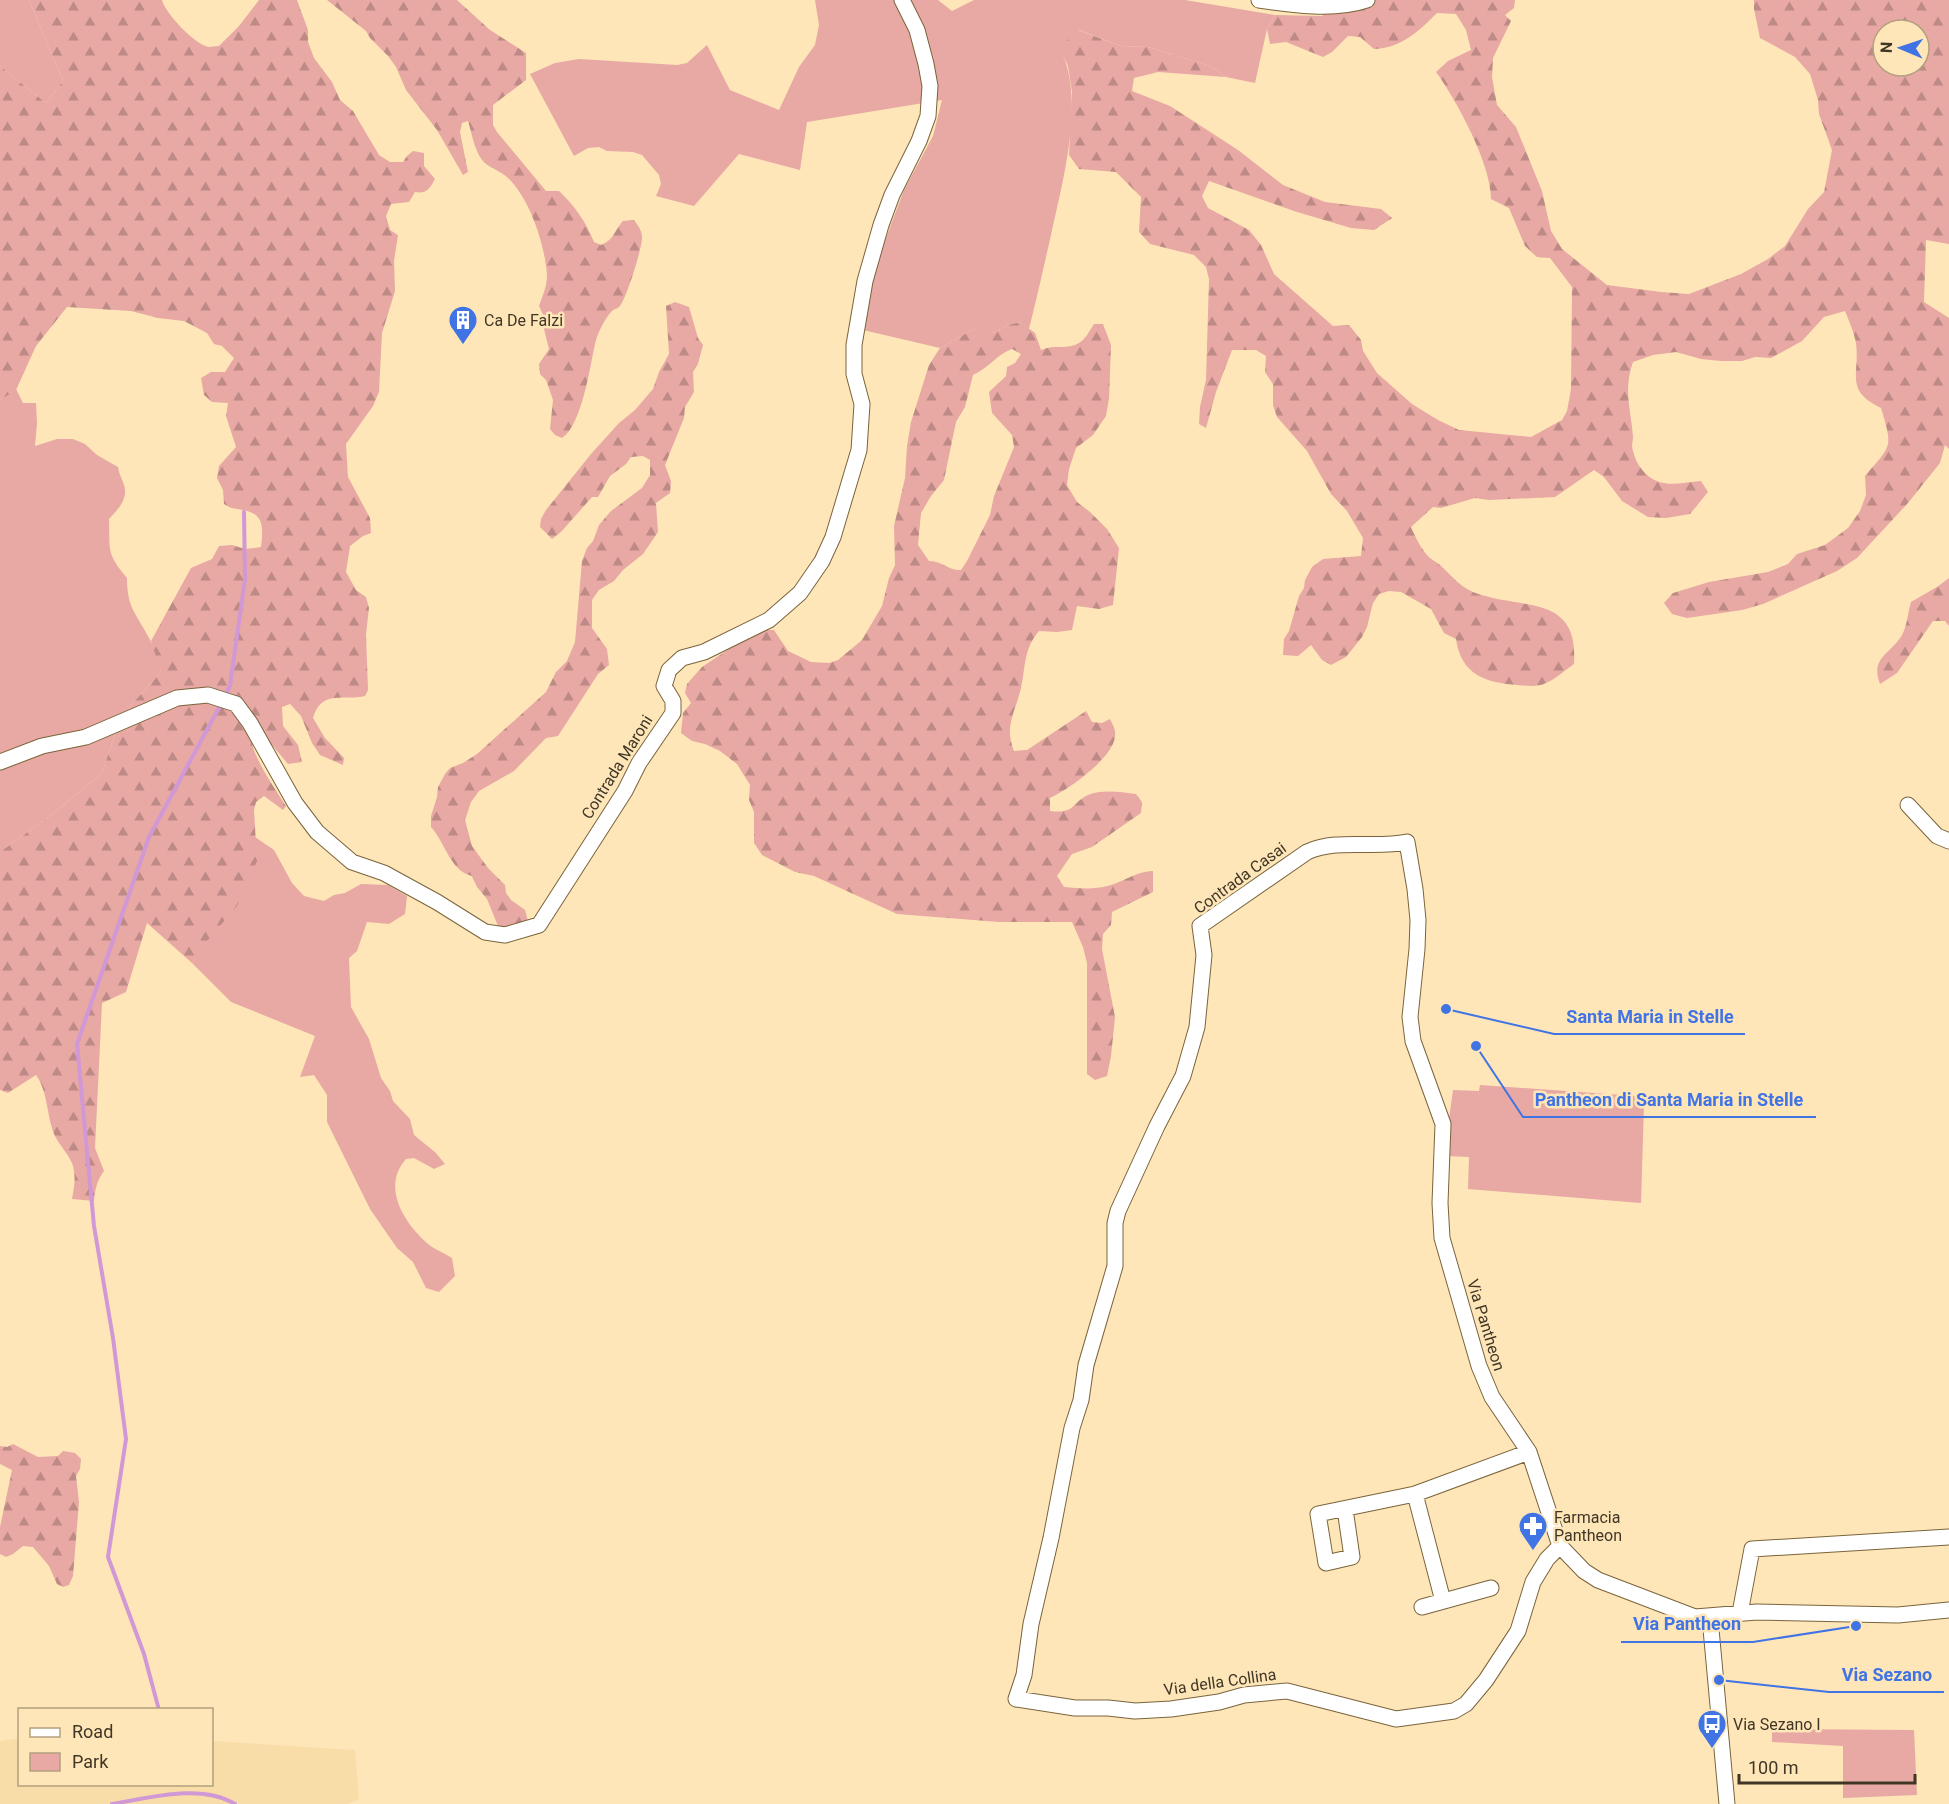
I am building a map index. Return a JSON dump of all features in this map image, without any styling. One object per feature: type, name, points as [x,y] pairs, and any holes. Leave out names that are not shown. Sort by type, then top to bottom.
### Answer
[{"type":"street","name":"Contrada Maroni","points":[[0,762],[42,746],[86,737],[177,698],[208,695],[236,704],[250,723],[296,803],[317,832],[352,862],[384,873],[485,932],[505,935],[539,924],[626,791],[639,762],[673,713],[673,701],[664,686],[669,670],[682,658],[704,652],[769,620],[800,593],[822,561],[833,537],[859,450],[862,404],[854,374],[854,345],[865,281],[892,195],[920,141],[928,116],[930,86],[926,64],[917,30],[902,0]]},
{"type":"street","points":[[1259,0],[1298,6],[1350,4],[1367,0]]},
{"type":"street","points":[[1908,805],[1937,836],[1949,841]]},
{"type":"street","name":"Contrada Casai","points":[[1063,1477],[1072,1428],[1081,1400],[1086,1365],[1115,1266],[1115,1223],[1123,1199],[1156,1126],[1183,1076],[1197,1027],[1204,955],[1200,926],[1307,852],[1321,846],[1390,846],[1407,842],[1418,920],[1414,982]]},
{"type":"street","name":"Via Pantheon","points":[[1414,982],[1410,1017],[1413,1041],[1443,1124],[1440,1203],[1442,1238],[1479,1366],[1491,1397],[1529,1452],[1560,1546],[1584,1572],[1598,1580],[1688,1615],[1712,1617],[1740,1613],[1898,1615],[1949,1610]]},
{"type":"street","points":[[1345,1509],[1415,1494],[1529,1452]]},
{"type":"street","name":"Via della Collina","points":[[1063,1477],[1031,1624],[1024,1676],[1016,1699],[1075,1708],[1135,1711],[1171,1709],[1219,1702],[1244,1695],[1287,1691],[1395,1719],[1454,1711],[1466,1704],[1486,1680],[1518,1631],[1533,1582],[1547,1559],[1560,1546]]},
{"type":"street","points":[[1415,1494],[1443,1601]]},
{"type":"street","points":[[1740,1613],[1752,1549],[1949,1537]]},
{"type":"street","points":[[1422,1607],[1491,1588]]},
{"type":"street","points":[[1712,1617],[1711,1629],[1727,1804]]},
{"type":"shaded area","points":[[18,1738],[18,1786],[213,1786],[213,1741],[355,1750],[359,1799],[348,1804],[0,1804],[0,1741]]},
{"type":"green space","points":[[0,0],[29,0],[63,81],[46,103],[0,66]]},
{"type":"green space","points":[[29,0],[162,0],[181,28],[196,41],[209,47],[219,46],[239,26],[259,0],[297,0],[308,30],[308,42],[314,58],[332,82],[340,100],[353,111],[379,155],[390,162],[403,162],[413,151],[424,153],[424,166],[435,179],[428,190],[415,192],[409,202],[391,204],[386,216],[390,230],[398,235],[394,261],[395,291],[382,333],[379,392],[373,406],[346,444],[348,477],[370,518],[371,533],[350,546],[346,572],[356,590],[366,597],[369,608],[366,634],[368,690],[365,696],[335,698],[322,703],[313,718],[325,738],[344,758],[343,765],[320,755],[312,743],[301,716],[290,704],[282,707],[283,726],[298,745],[302,762],[288,764],[267,739],[252,739],[260,763],[286,806],[283,810],[264,796],[256,802],[254,810],[257,861],[237,906],[207,941],[192,963],[147,923],[126,992],[102,1003],[95,1148],[104,1171],[97,1185],[94,1201],[72,1199],[75,1179],[73,1166],[56,1138],[43,1090],[36,1075],[8,1093],[0,1090],[0,852],[50,816],[102,773],[115,734],[131,705],[161,672],[151,641],[191,568],[212,559],[219,546],[232,545],[245,549],[261,547],[262,528],[259,518],[255,515],[224,504],[223,490],[217,478],[219,466],[236,447],[226,416],[228,403],[212,402],[204,395],[201,378],[211,372],[225,372],[234,358],[222,346],[214,344],[207,333],[184,321],[158,318],[131,311],[67,307],[36,346],[16,390],[0,400],[0,66],[46,103],[63,81]]},
{"type":"green space","points":[[327,0],[457,0],[490,30],[526,53],[526,80],[493,105],[493,125],[497,132],[546,191],[559,191],[570,202],[584,221],[594,242],[601,245],[609,241],[623,221],[634,220],[640,228],[642,242],[630,284],[622,303],[609,314],[599,331],[580,408],[569,431],[562,438],[550,429],[553,400],[546,380],[540,374],[539,364],[549,349],[544,329],[547,323],[539,306],[546,283],[546,263],[540,237],[523,198],[508,178],[487,165],[479,156],[468,121],[462,123],[460,132],[468,172],[463,175],[437,130],[406,90],[396,67],[388,56],[366,31]]},
{"type":"green space","points":[[815,0],[938,0],[952,11],[974,0],[1185,0],[1275,15],[1267,29],[1255,83],[1226,77],[1210,66],[1148,47],[1121,46],[1079,30],[1063,55],[1072,97],[1069,145],[1029,329],[1020,322],[993,333],[974,329],[940,348],[863,330],[867,288],[904,190],[933,136],[942,100],[807,122],[800,170],[739,154],[694,206],[656,196],[661,184],[659,175],[642,155],[633,152],[607,151],[599,147],[588,148],[574,156],[530,74],[555,63],[579,59],[677,65],[687,63],[707,45],[730,90],[779,110],[799,67],[815,45],[819,25]]},
{"type":"green space","points":[[1332,0],[1515,0],[1514,8],[1505,15],[1511,21],[1493,58],[1492,77],[1497,105],[1516,127],[1542,191],[1551,231],[1562,249],[1607,285],[1689,294],[1741,274],[1768,259],[1785,246],[1808,209],[1824,192],[1832,150],[1819,114],[1818,100],[1810,74],[1795,57],[1760,38],[1754,0],[1949,0],[1949,244],[1926,240],[1924,302],[1949,318],[1949,449],[1945,445],[1940,463],[1908,503],[1857,558],[1837,571],[1763,604],[1742,610],[1687,618],[1672,614],[1664,603],[1673,593],[1709,582],[1768,572],[1788,564],[1797,554],[1825,545],[1848,528],[1860,511],[1866,495],[1865,476],[1881,458],[1888,445],[1888,439],[1881,408],[1862,395],[1858,388],[1856,343],[1845,311],[1824,317],[1802,341],[1771,358],[1755,357],[1742,361],[1721,361],[1701,359],[1676,352],[1653,355],[1633,362],[1628,382],[1634,456],[1645,473],[1659,482],[1675,484],[1701,481],[1708,492],[1690,514],[1666,518],[1648,517],[1622,501],[1604,477],[1594,470],[1555,497],[1489,500],[1475,498],[1441,508],[1433,507],[1411,527],[1427,555],[1464,587],[1491,598],[1543,608],[1557,615],[1567,625],[1573,641],[1574,664],[1540,685],[1506,684],[1486,679],[1469,669],[1463,661],[1456,639],[1444,633],[1431,609],[1401,592],[1389,591],[1379,594],[1373,603],[1362,637],[1346,657],[1331,665],[1322,660],[1311,645],[1298,656],[1283,655],[1284,639],[1289,631],[1305,580],[1312,567],[1323,559],[1361,556],[1363,538],[1347,511],[1331,494],[1307,451],[1277,417],[1273,405],[1273,384],[1265,372],[1266,356],[1256,350],[1232,350],[1216,392],[1206,428],[1199,424],[1206,380],[1209,279],[1206,267],[1194,255],[1150,244],[1139,232],[1141,197],[1116,172],[1079,169],[1069,155],[1072,92],[1068,66],[1063,55],[1065,42],[1078,30],[1121,46],[1148,47],[1210,66],[1226,77],[1158,72],[1134,78],[1132,91],[1170,106],[1238,150],[1283,185],[1325,202],[1381,209],[1392,218],[1374,230],[1351,228],[1209,181],[1202,196],[1208,208],[1249,230],[1261,245],[1274,274],[1333,326],[1349,325],[1361,340],[1363,351],[1377,373],[1412,404],[1459,430],[1531,437],[1562,420],[1567,411],[1571,389],[1572,287],[1550,258],[1537,257],[1525,246],[1509,208],[1491,199],[1479,151],[1463,116],[1436,72],[1448,61],[1471,50],[1466,30],[1456,14],[1437,13],[1408,38],[1384,48],[1374,49],[1360,37],[1348,36],[1332,52],[1323,57],[1286,42],[1270,44],[1267,29],[1275,15],[1322,16],[1334,5]]},
{"type":"green space","points":[[675,302],[689,307],[698,338],[703,345],[698,364],[693,372],[694,392],[685,407],[684,418],[665,465],[671,481],[670,493],[656,503],[658,532],[643,554],[623,570],[614,581],[599,590],[592,600],[592,628],[607,649],[609,665],[598,674],[558,736],[546,738],[514,771],[479,791],[471,802],[465,820],[472,846],[488,868],[505,885],[506,893],[511,900],[525,910],[529,925],[513,931],[498,926],[487,899],[477,887],[472,876],[458,868],[431,827],[431,816],[438,787],[450,768],[477,754],[546,692],[556,672],[567,661],[575,642],[582,561],[587,548],[593,541],[599,525],[611,511],[642,488],[650,475],[650,460],[643,456],[631,457],[626,464],[610,476],[598,497],[592,497],[552,539],[540,527],[541,519],[591,454],[653,389],[669,354],[666,306]]},
{"type":"green space","points":[[1020,322],[1035,333],[1041,350],[1075,345],[1083,340],[1094,324],[1103,324],[1111,345],[1106,416],[1093,435],[1076,448],[1069,469],[1067,485],[1077,502],[1107,529],[1119,548],[1113,605],[1099,609],[1077,606],[1072,630],[1039,631],[1030,645],[1026,658],[1021,688],[1010,727],[1014,751],[1027,750],[1086,711],[1092,722],[1102,723],[1110,719],[1115,732],[1112,746],[1098,764],[1068,788],[1050,798],[1050,811],[1065,811],[1088,795],[1099,792],[1136,794],[1142,802],[1141,813],[1092,847],[1072,854],[1057,876],[1064,887],[1091,888],[1113,884],[1140,873],[1153,871],[1153,892],[1112,912],[1111,925],[1103,934],[1102,949],[1115,1017],[1107,1076],[1095,1080],[1087,1074],[1087,963],[1072,922],[999,922],[897,914],[814,876],[795,872],[762,855],[754,843],[754,812],[749,800],[750,785],[737,764],[720,751],[692,741],[681,733],[683,713],[691,703],[685,693],[687,684],[702,667],[757,630],[774,630],[788,651],[811,662],[829,663],[838,660],[862,640],[882,606],[895,565],[894,526],[905,478],[911,422],[929,365],[940,348],[974,329],[985,329],[993,333]],"holes":[[[1012,349],[1021,354],[1015,363],[1007,367],[1006,376],[989,392],[992,413],[1012,435],[1014,447],[994,496],[990,515],[961,570],[929,561],[918,545],[921,513],[944,480],[956,422],[965,407],[973,375]]]},
{"type":"green space","points":[[16,389],[23,403],[36,403],[35,446],[57,439],[73,439],[85,444],[97,455],[118,467],[125,494],[120,506],[109,519],[110,551],[115,563],[127,578],[131,604],[152,644],[161,672],[131,705],[115,734],[102,773],[50,816],[0,852],[0,400]]},
{"type":"green space","points":[[1949,578],[1949,626],[1945,621],[1933,621],[1897,673],[1880,684],[1879,662],[1902,635],[1911,602]]},
{"type":"green space","points":[[255,837],[274,850],[292,883],[304,896],[324,901],[361,884],[388,885],[407,896],[405,914],[389,924],[367,922],[357,951],[349,958],[351,1007],[369,1039],[381,1078],[390,1091],[393,1101],[410,1119],[414,1135],[436,1153],[445,1164],[434,1169],[414,1158],[406,1159],[399,1170],[396,1181],[399,1204],[411,1226],[430,1246],[452,1258],[455,1276],[439,1292],[426,1288],[413,1262],[397,1248],[370,1209],[327,1122],[327,1095],[314,1075],[300,1077],[315,1036],[231,1002],[192,963],[256,861]]},
{"type":"green space","points":[[1480,1085],[1636,1096],[1635,1104],[1644,1105],[1641,1203],[1468,1189],[1469,1157],[1444,1156],[1453,1090],[1479,1091]]},
{"type":"green space","points":[[13,1444],[38,1457],[58,1456],[63,1451],[75,1453],[81,1459],[80,1469],[76,1476],[79,1502],[73,1576],[69,1585],[63,1587],[57,1584],[49,1566],[33,1547],[23,1546],[6,1557],[0,1554],[0,1527],[12,1470],[0,1464],[0,1446],[7,1447]]},
{"type":"green space","points":[[1772,1729],[1914,1730],[1917,1795],[1843,1798],[1843,1746],[1772,1742]]},
{"type":"waterway","points":[[224,697],[230,686],[245,579],[244,512]]},
{"type":"waterway","points":[[158,1708],[144,1654],[108,1557],[126,1439],[113,1338],[94,1226],[77,1044],[149,837],[221,704]]},
{"type":"waterway","points":[[112,1804],[191,1793],[207,1794],[235,1804]]},
{"type":"place","name":"Ca De Falzi","points":[[463,346]]},
{"type":"place","name":"Santa Maria in Stelle","points":[[1446,1009]]},
{"type":"place","name":"Pantheon di Santa Maria in Stelle","points":[[1476,1046]]},
{"type":"place","name":"Farmacia Pantheon","points":[[1533,1552]]},
{"type":"place","name":"Via Pantheon","points":[[1856,1626]]},
{"type":"place","name":"Via Sezano","points":[[1719,1680]]},
{"type":"place","name":"Via Sezano I","points":[[1712,1750]]}]
